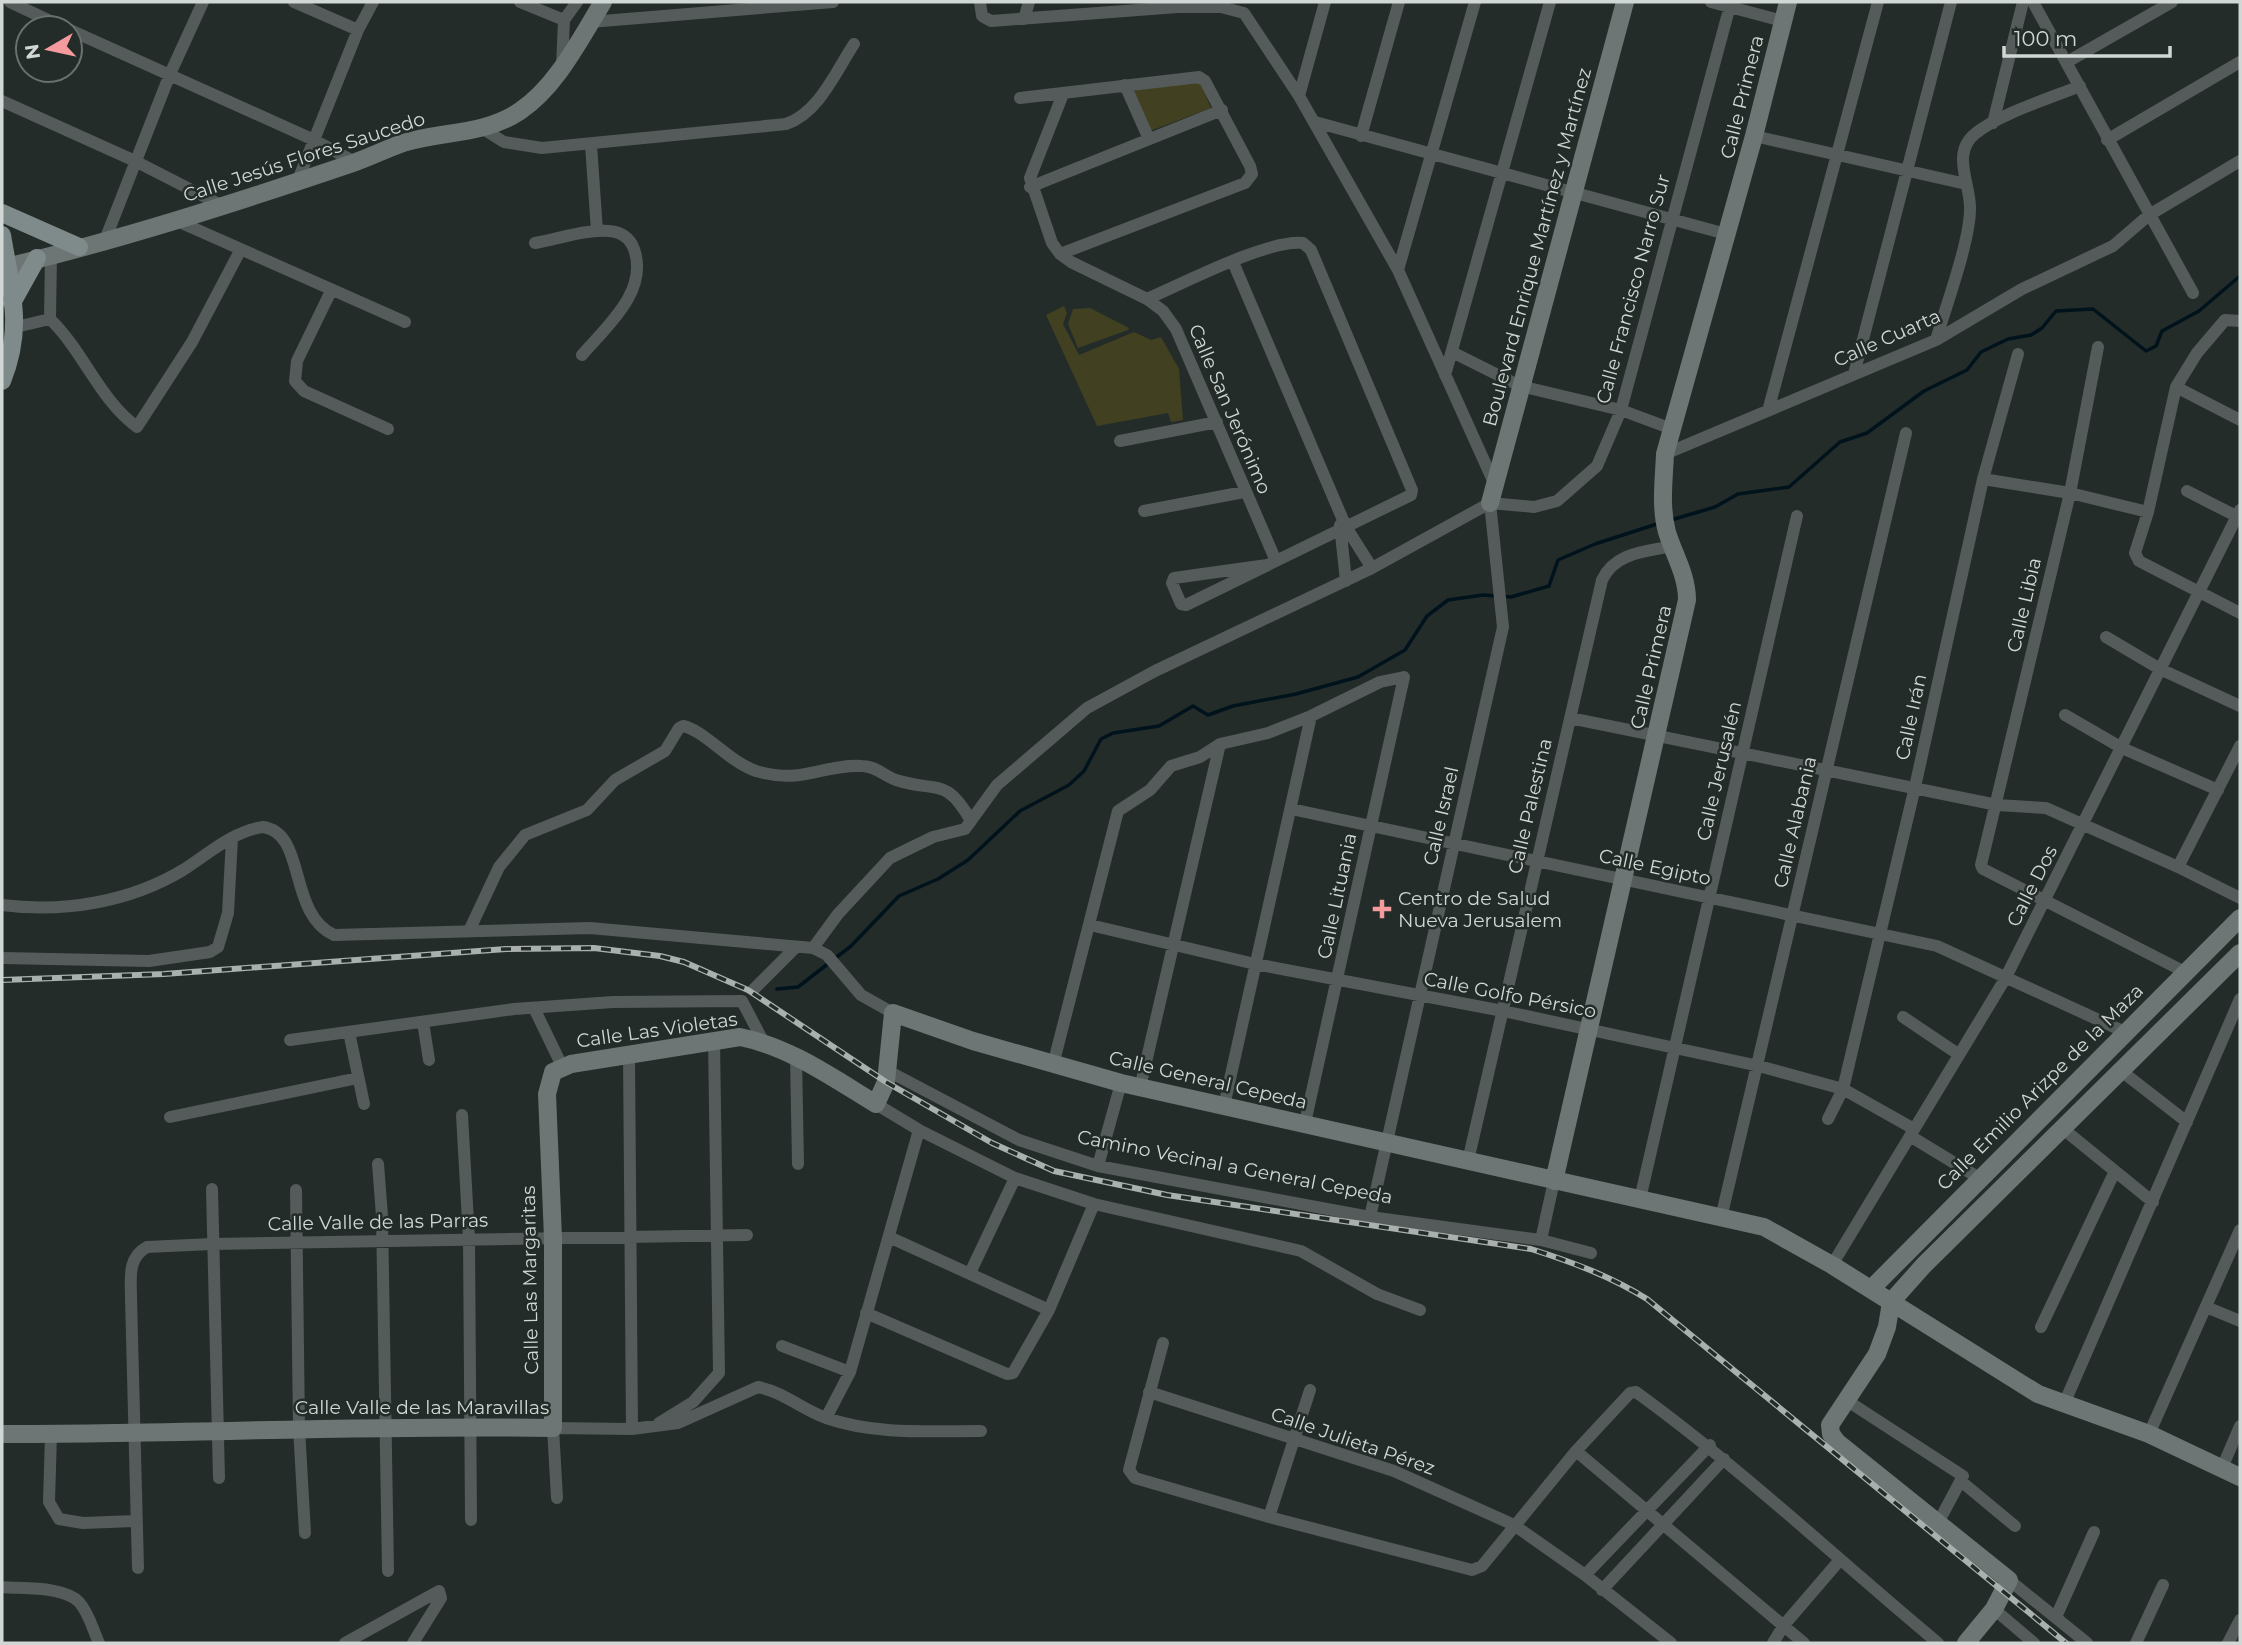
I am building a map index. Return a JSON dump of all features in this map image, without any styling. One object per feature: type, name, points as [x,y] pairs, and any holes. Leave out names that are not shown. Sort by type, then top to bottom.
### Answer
[{"type":"main road","points":[[2,213],[79,247]]},
{"type":"main road","points":[[2,235],[11,309],[12,352],[2,381]]},
{"type":"main road","points":[[11,309],[44,256]]},
{"type":"street","points":[[10,2],[35,14]]},
{"type":"street","points":[[106,240],[170,74],[203,2]]},
{"type":"street","points":[[294,2],[358,30]]},
{"type":"street","points":[[298,180],[358,30],[373,2]]},
{"type":"street","points":[[520,2],[564,20]]},
{"type":"street","points":[[562,66],[564,20],[577,2]]},
{"type":"street","name":"Calle Jesús Flores Saucedo","points":[[4,267],[175,220],[355,162],[404,143],[483,129],[522,110],[562,66],[603,2]]},
{"type":"street","points":[[590,22],[833,2]]},
{"type":"street","points":[[980,2],[980,10],[985,19],[1024,19],[1102,7],[1178,4],[1246,7],[1315,122],[1398,270],[1495,485]]},
{"type":"street","points":[[1024,19],[1029,2]]},
{"type":"street","points":[[1299,96],[1325,2]]},
{"type":"street","points":[[1361,136],[1399,2]]},
{"type":"street","points":[[1398,270],[1475,2]]},
{"type":"street","points":[[1445,375],[1500,171],[1550,2]]},
{"type":"street","name":"Boulevard Enrique Martínez y Martínez","points":[[1490,503],[1625,2]]},
{"type":"street","points":[[1711,2],[1730,4],[1783,22]]},
{"type":"street","name":"Calle Primera","points":[[1554,1181],[1625,881],[1687,600],[1685,579],[1670,538],[1663,505],[1665,454],[1754,136],[1788,2]]},
{"type":"street","points":[[1768,411],[1878,2]]},
{"type":"street","points":[[1854,374],[1951,2]]},
{"type":"street","points":[[1993,123],[2023,2]]},
{"type":"street","points":[[2033,2],[2193,293]]},
{"type":"street","points":[[2067,62],[2172,2]]},
{"type":"street","name":"Calle Francisco Narro Sur","points":[[1490,503],[1534,507],[1557,501],[1597,466],[1621,410],[1670,219],[1730,4]]},
{"type":"street","points":[[84,36],[314,140],[355,162]]},
{"type":"street","points":[[483,129],[504,142],[522,147],[591,145],[786,124],[799,119],[810,110],[854,44]]},
{"type":"street","points":[[2107,140],[2240,62]]},
{"type":"street","points":[[1020,98],[1202,78],[1222,110],[1252,174],[1245,183],[1060,254],[1052,243],[1030,187],[1031,169],[1063,94]]},
{"type":"street","points":[[1125,85],[1149,139]]},
{"type":"street","points":[[1936,340],[1969,222],[1962,162],[1967,143],[1975,133],[1993,123],[2080,86]]},
{"type":"street","points":[[2,101],[135,161],[219,204]]},
{"type":"street","points":[[1030,187],[1222,110]]},
{"type":"street","points":[[1315,122],[1574,190],[1727,234]]},
{"type":"street","points":[[1754,136],[1966,184]]},
{"type":"street","points":[[591,145],[597,231]]},
{"type":"street","name":"Calle Cuarta","points":[[1665,454],[1936,340],[2022,289],[2113,246],[2149,215],[2240,161]]},
{"type":"street","points":[[175,220],[404,323]]},
{"type":"street","points":[[535,243],[597,231],[610,231],[629,240],[636,263],[636,278],[624,306],[582,355]]},
{"type":"street","points":[[1147,299],[1233,262],[1286,244],[1303,243],[1311,250],[1411,485],[1411,495],[1343,524],[1272,563],[1186,605],[1181,604],[1172,583],[1174,578],[1272,563]]},
{"type":"street","points":[[11,309],[50,319],[67,335],[117,412],[137,427],[192,342],[241,249]]},
{"type":"street","name":"Calle San Jerónimo","points":[[1060,254],[1147,299],[1163,311],[1176,329],[1217,422],[1272,563]]},
{"type":"street","points":[[44,256],[50,319]]},
{"type":"street","points":[[1233,262],[1343,524],[1372,568]]},
{"type":"street","points":[[331,291],[297,361],[295,381],[304,391],[388,429]]},
{"type":"street","points":[[2240,321],[2225,320],[2197,353],[2176,387],[2148,512],[2135,553],[2139,561],[2240,613]]},
{"type":"street","name":"Calle Libia","points":[[2046,902],[1983,869],[1981,859],[1997,804],[2070,493],[2098,347]]},
{"type":"street","points":[[1452,352],[1520,386],[1621,410],[1672,429]]},
{"type":"street","name":"Calle Irán","points":[[1828,1119],[1843,1089],[1915,788],[1983,479],[2018,354]]},
{"type":"street","points":[[2176,387],[2240,421]]},
{"type":"street","points":[[1120,440],[1217,422]]},
{"type":"street","name":"Calle Alabania","points":[[1721,1219],[1906,433]]},
{"type":"street","points":[[1983,479],[2070,493],[2148,512]]},
{"type":"street","points":[[2187,491],[2239,515]]},
{"type":"street","points":[[1144,511],[1244,492]]},
{"type":"street","points":[[813,948],[838,914],[890,858],[933,837],[960,831],[971,821],[997,785],[1087,708],[1155,671],[1372,568],[1490,503]]},
{"type":"street","name":"Calle Israel","points":[[1370,1217],[1389,1143],[1503,627],[1504,612],[1490,503]]},
{"type":"street","name":"Calle Dos","points":[[1832,1265],[2005,978],[2046,902],[2239,515]]},
{"type":"street","name":"Calle Jerusalén","points":[[1640,1199],[1797,516]]},
{"type":"street","points":[[1343,524],[1346,581]]},
{"type":"street","name":"Calle Palestina","points":[[1468,1161],[1570,718],[1607,570],[1620,558],[1670,538]]},
{"type":"street","points":[[2106,637],[2160,669],[2240,706]]},
{"type":"street","name":"Calle Lituania","points":[[1305,1123],[1404,677],[1380,682],[1311,716]]},
{"type":"street","points":[[2065,715],[2122,748],[2218,790]]},
{"type":"street","points":[[1053,1065],[1118,811],[1150,790],[1171,766],[1200,757],[1220,744],[1268,733],[1311,716]]},
{"type":"street","points":[[1224,1106],[1311,716]]},
{"type":"street","points":[[1570,718],[1997,804],[2039,806],[2179,867],[2240,898]]},
{"type":"street","points":[[2,905],[59,907],[112,900],[152,887],[232,838],[263,827],[282,835],[288,844],[306,907],[328,932],[344,936],[469,931],[499,867],[525,835],[587,810],[615,780],[665,751],[683,726],[742,766],[757,771],[797,777],[860,765],[871,766],[894,779],[935,785],[955,796],[971,821]]},
{"type":"street","points":[[1140,1088],[1220,744]]},
{"type":"street","points":[[2179,867],[2240,746]]},
{"type":"street","name":"Calle Egipto","points":[[1291,809],[1937,946],[2125,1032]]},
{"type":"street","points":[[2,958],[149,961],[210,952],[218,947],[228,913],[232,838]]},
{"type":"street","points":[[2046,902],[2185,972]]},
{"type":"street","name":"Calle Emilio Arizpe de la Maza","points":[[1871,1289],[2240,918]]},
{"type":"street","name":"Calle Golfo Pérsico","points":[[1090,925],[1255,964],[1675,1047],[1843,1089],[1979,1178]]},
{"type":"street","name":"Calle General Cepeda","points":[[469,931],[590,928],[813,948],[827,955],[862,995],[893,1013],[1053,1065],[1140,1088],[1764,1227],[1832,1265]]},
{"type":"street","points":[[290,1040],[480,1012],[749,995],[795,948]]},
{"type":"street","points":[[2087,1643],[1837,1442],[1830,1425],[1877,1354],[1887,1327],[1891,1302],[1924,1265],[2240,953]]},
{"type":"street","points":[[749,995],[763,1041]]},
{"type":"street","points":[[2064,1404],[2240,999]]},
{"type":"street","points":[[534,1008],[562,1066]]},
{"type":"street","points":[[876,1104],[888,1071],[893,1013]]},
{"type":"street","points":[[1903,1017],[1958,1054]]},
{"type":"street","points":[[423,1022],[429,1060]]},
{"type":"street","points":[[349,1031],[364,1104]]},
{"type":"street","name":"Calle Las Violetas","points":[[562,1066],[740,1037],[763,1041],[796,1056]]},
{"type":"street","points":[[650,1427],[693,1402],[719,1373],[714,1040]]},
{"type":"street","points":[[629,1056],[633,1236],[632,1429]]},
{"type":"street","points":[[796,1056],[919,1130],[1015,1178],[1094,1204],[1312,1256],[1377,1294],[1420,1310]]},
{"type":"street","points":[[796,1056],[799,1164]]},
{"type":"street","name":"Calle Las Margaritas","points":[[557,1498],[553,1427],[553,1238],[547,1094],[550,1079],[562,1066]]},
{"type":"street","points":[[2120,1070],[2187,1122]]},
{"type":"street","name":"Camino Vecinal a General Cepeda","points":[[888,1071],[1018,1140],[1098,1166],[1370,1217],[1541,1240],[1591,1253]]},
{"type":"street","points":[[170,1117],[358,1078]]},
{"type":"street","points":[[1098,1166],[1121,1083]]},
{"type":"street","points":[[462,1115],[469,1239],[471,1520]]},
{"type":"street","points":[[2062,1128],[2153,1202]]},
{"type":"street","points":[[826,1418],[850,1372],[919,1130]]},
{"type":"street","points":[[378,1164],[383,1242],[388,1571]]},
{"type":"street","points":[[2041,1327],[2115,1171]]},
{"type":"street","points":[[970,1273],[1015,1178]]},
{"type":"street","points":[[1541,1240],[1554,1181]]},
{"type":"street","points":[[212,1189],[219,1478]]},
{"type":"street","points":[[296,1190],[299,1428],[305,1533]]},
{"type":"street","points":[[866,1313],[1007,1374],[1013,1373],[1049,1310],[1094,1204]]},
{"type":"street","points":[[2149,1434],[2240,1230]]},
{"type":"street","name":"Calle Valle de las Parras","points":[[133,1434],[131,1273],[137,1252],[147,1247],[747,1235]]},
{"type":"street","points":[[889,1237],[1049,1310]]},
{"type":"street","points":[[1832,1265],[1989,1366],[2038,1394],[2149,1434],[2240,1477]]},
{"type":"street","points":[[2206,1307],[2240,1321]]},
{"type":"street","points":[[1163,1343],[1129,1470],[1135,1478],[1269,1517],[1472,1570],[1482,1566],[1576,1451],[1630,1393],[1636,1392],[1710,1445],[1839,1561],[1938,1643]]},
{"type":"street","points":[[782,1346],[850,1372]]},
{"type":"street","name":"Calle Valle de las Maravillas","points":[[2,1434],[133,1434],[469,1426],[632,1429],[684,1421],[758,1387],[769,1389],[826,1418],[884,1430],[981,1431]]},
{"type":"street","points":[[1269,1517],[1310,1390]]},
{"type":"street","name":"Calle Julieta Pérez","points":[[1149,1392],[1394,1471],[1514,1525],[1585,1574],[1671,1643]]},
{"type":"street","points":[[1846,1400],[1962,1475],[1962,1482],[1938,1523]]},
{"type":"street","points":[[2222,1468],[2240,1426]]},
{"type":"street","points":[[51,1434],[49,1502],[58,1519],[83,1523],[135,1521]]},
{"type":"street","points":[[133,1434],[138,1568]]},
{"type":"street","points":[[1585,1574],[1710,1445]]},
{"type":"street","points":[[1576,1451],[1804,1643]]},
{"type":"street","points":[[1602,1590],[1724,1459]]},
{"type":"street","points":[[1962,1482],[2015,1526]]},
{"type":"street","points":[[2056,1617],[2094,1532]]},
{"type":"street","points":[[1773,1643],[1784,1625],[1839,1561]]},
{"type":"street","points":[[1966,1643],[1994,1609],[2009,1580]]},
{"type":"street","points":[[2136,1643],[2163,1585]]},
{"type":"street","points":[[2,1587],[60,1594],[76,1599],[85,1610],[99,1643]]},
{"type":"street","points":[[345,1643],[439,1591],[441,1598],[413,1643]]},
{"type":"street","points":[[1994,1609],[2034,1643]]},
{"type":"street","points":[[2228,1643],[2240,1620]]},
{"type":"shaded area","points":[[1199,81],[1211,108],[1150,131],[1132,91]]},
{"type":"shaded area","points":[[1064,306],[1067,313],[1063,324],[1079,355],[1134,332],[1151,340],[1161,337],[1179,369],[1183,420],[1171,422],[1168,413],[1097,426],[1046,315]]},
{"type":"shaded area","points":[[1090,308],[1129,328],[1128,330],[1078,348],[1068,324],[1073,309]]},
{"type":"waterway","points":[[1671,520],[1715,507],[1738,494],[1789,487],[1840,442],[1867,433],[1924,391],[1967,370],[1981,352],[2008,339],[2031,335],[2042,328],[2056,311],[2093,309],[2146,351],[2156,346],[2162,331],[2199,311],[2240,276]]},
{"type":"waterway","points":[[777,989],[798,987],[851,946],[899,896],[938,879],[968,860],[1020,811],[1069,785],[1084,771],[1101,739],[1113,733],[1159,726],[1193,706],[1208,715],[1233,706],[1296,694],[1358,677],[1405,650],[1427,616],[1448,600],[1483,595],[1511,597],[1549,586],[1558,560],[1595,544],[1660,523]]},
{"type":"railway","points":[[2,980],[164,974],[506,949],[594,948],[660,956],[684,962],[748,990],[886,1082],[992,1143],[1054,1171],[1167,1195],[1531,1249],[1605,1276],[1647,1299],[2066,1643]]},
{"type":"place","name":"Centro de Salud Nueva Jerusalem","points":[[1382,909]]}]
